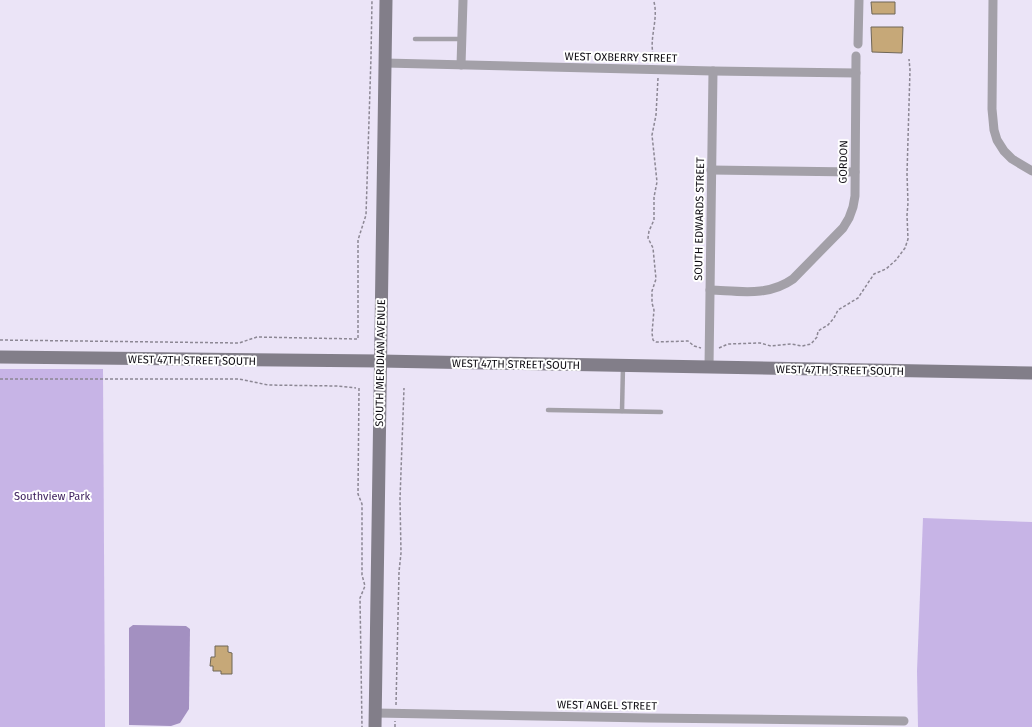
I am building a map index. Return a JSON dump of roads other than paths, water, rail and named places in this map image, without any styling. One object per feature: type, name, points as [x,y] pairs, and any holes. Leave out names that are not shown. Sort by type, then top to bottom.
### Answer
[{"type":"street","name":"SOUTH MERIDIAN AVENUE","points":[[375,727],[386,0]]},
{"type":"street","points":[[461,65],[463,0]]},
{"type":"street","points":[[858,44],[859,0]]},
{"type":"street","points":[[993,0],[992,102],[994,130],[997,140],[1004,151],[1012,159],[1032,171]]},
{"type":"street","name":"GORDON","points":[[710,290],[765,291],[784,285],[793,279],[843,228],[851,212],[855,196],[856,56]]},
{"type":"street","name":"WEST OXBERRY STREET","points":[[385,63],[656,70],[856,73]]},
{"type":"street","name":"SOUTH EDWARDS STREET","points":[[709,367],[713,71]]},
{"type":"street","points":[[711,170],[855,172]]},
{"type":"street","name":"WEST 47TH STREET SOUTH","points":[[0,358],[380,361],[1032,373]]},
{"type":"street","name":"WEST ANGEL STREET","points":[[376,713],[715,723],[837,724],[904,720]]},
{"type":"lane","points":[[415,39],[462,39]]},
{"type":"lane","points":[[622,411],[623,366]]},
{"type":"lane","points":[[548,410],[661,412]]},
{"type":"park label","name":"Southview Park","points":[[52,496]]}]
